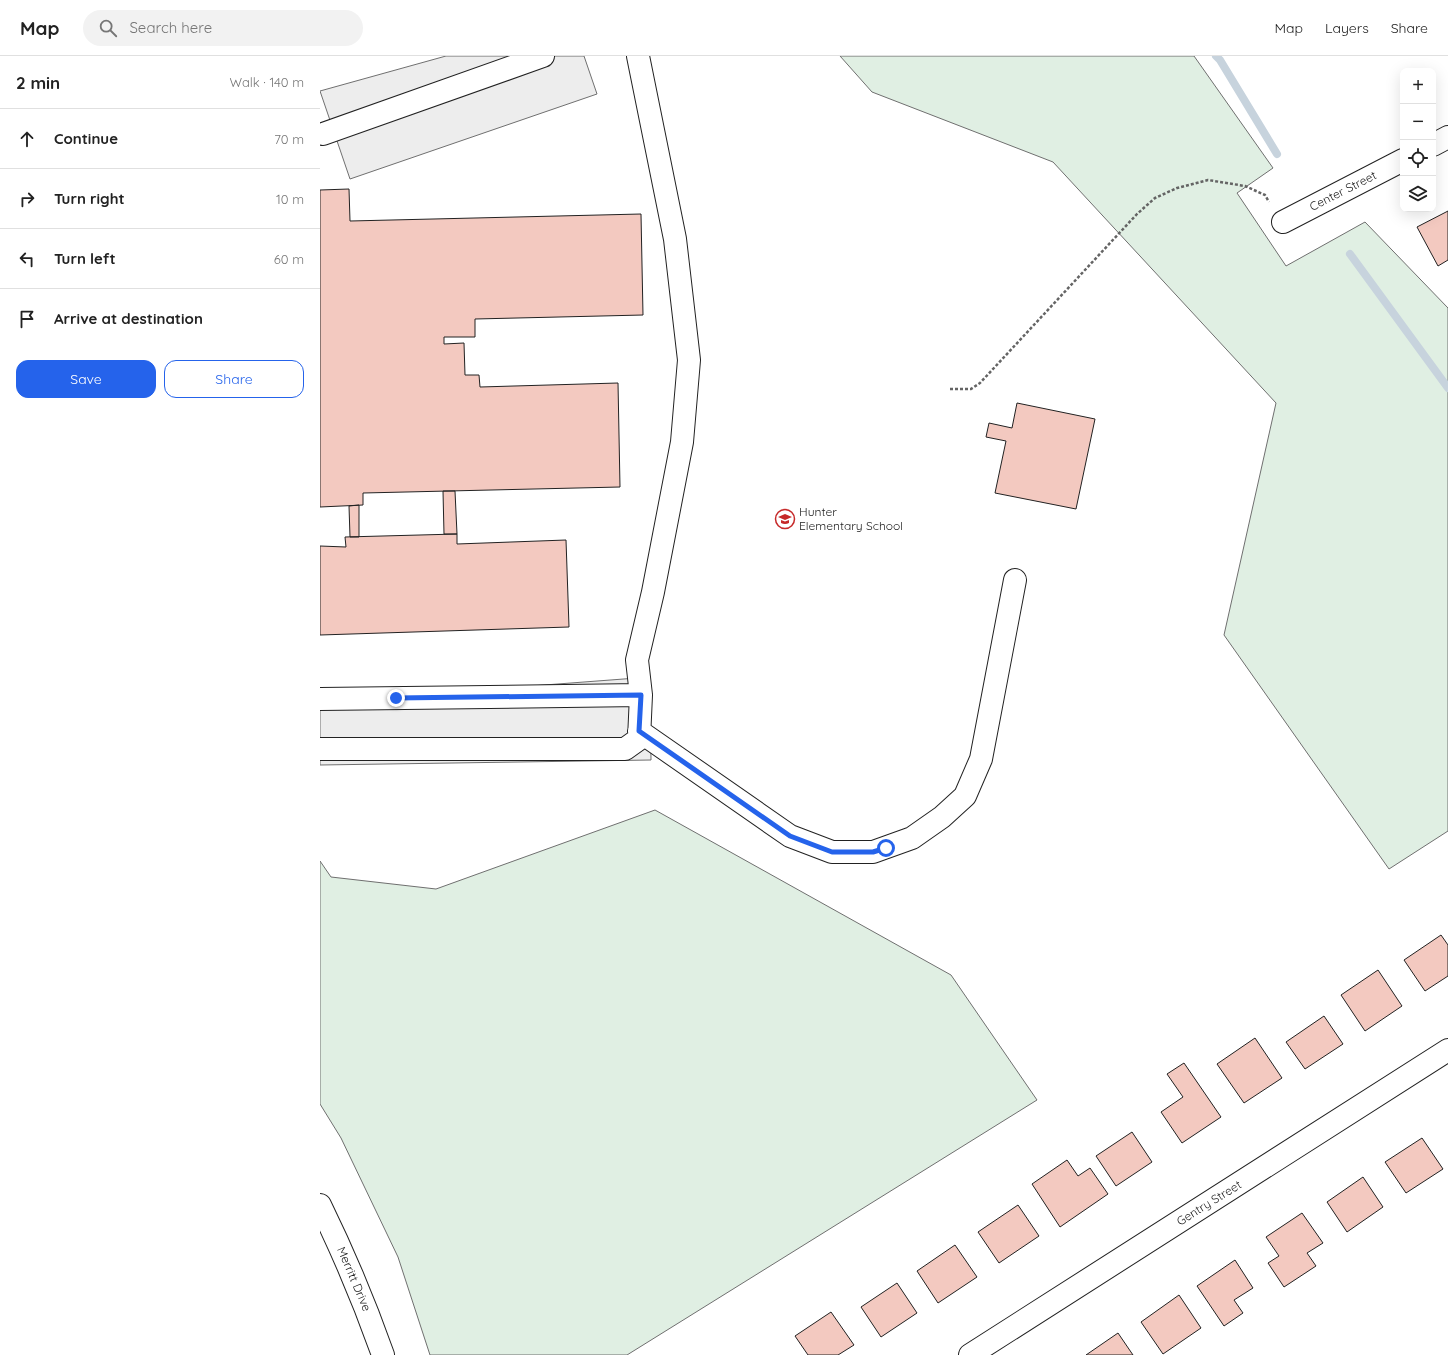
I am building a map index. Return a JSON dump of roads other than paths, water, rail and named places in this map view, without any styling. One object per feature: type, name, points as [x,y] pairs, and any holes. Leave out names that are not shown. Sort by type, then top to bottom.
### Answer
[{"type":"street","points":[[323,134],[544,56]]},
{"type":"street","points":[[320,748],[625,749],[639,739],[641,695],[637,660],[653,592],[682,442],[689,360],[675,239],[638,56]]},
{"type":"street","points":[[1436,143],[1448,137]]},
{"type":"street","name":"Center Street","points":[[1283,222],[1400,162]]},
{"type":"street","points":[[639,731],[790,836],[832,852],[873,852],[912,838],[942,817],[965,796],[981,759],[1015,580]]},
{"type":"street","points":[[320,699],[641,695]]},
{"type":"street","name":"Gentry Street","points":[[970,1355],[1448,1050]]},
{"type":"street","name":"Merritt Drive","points":[[320,1205],[338,1241],[367,1308],[383,1355]]},
{"type":"waterway","points":[[1216,56],[1220,60],[1277,154]]},
{"type":"waterway","points":[[1350,254],[1448,388]]},
{"type":"place","name":"Hunter Elementary School","points":[[785,519]]}]
